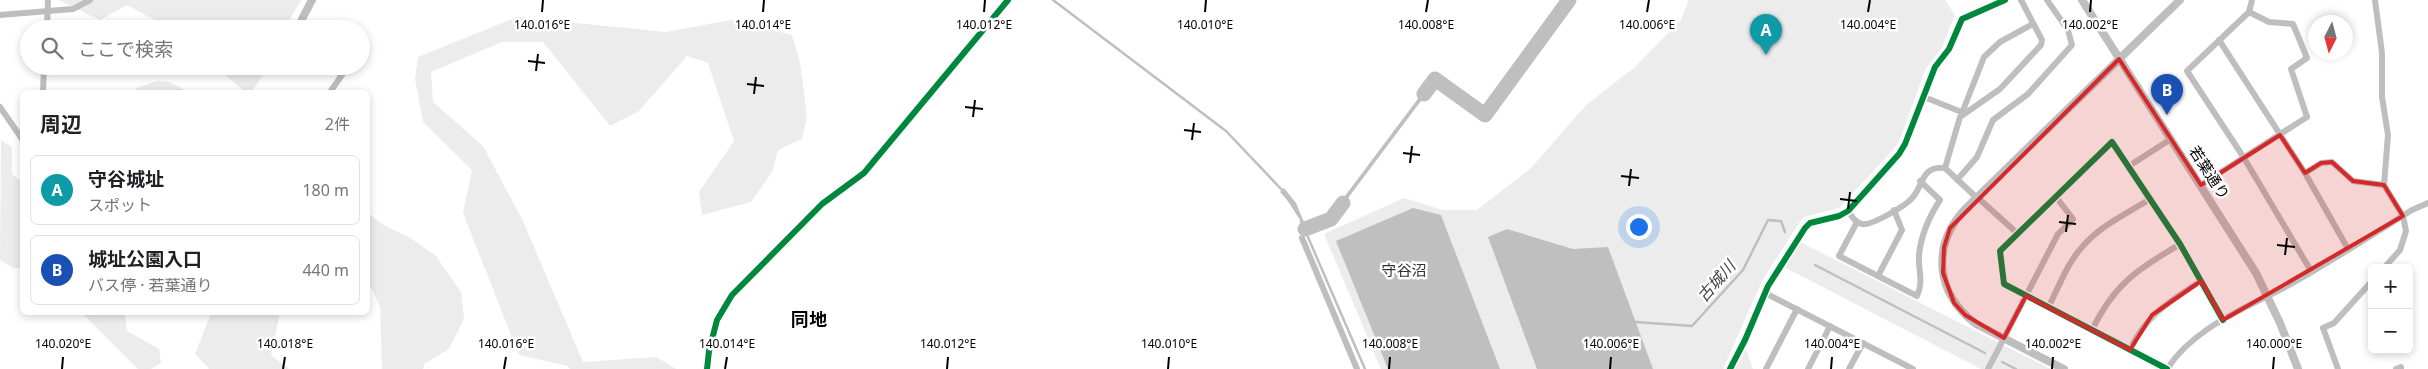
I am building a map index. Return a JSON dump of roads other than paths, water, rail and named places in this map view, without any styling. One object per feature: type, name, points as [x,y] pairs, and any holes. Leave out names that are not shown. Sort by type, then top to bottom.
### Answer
[{"type":"street","points":[[48,0],[48,20]]},
{"type":"street","points":[[0,15],[73,9],[90,0]]},
{"type":"street","points":[[302,19],[312,0]]},
{"type":"street","points":[[707,369],[709,351],[717,320],[732,295],[822,204],[864,173],[1008,0]]},
{"type":"street","points":[[1730,369],[1742,347],[1765,293],[1799,237],[1810,223],[1839,216],[1848,211],[1902,150],[1935,67],[1950,50],[1962,19],[2005,0]]},
{"type":"street","points":[[1963,113],[2000,89],[2039,48],[2042,40],[2021,0]]},
{"type":"street","points":[[1957,180],[1978,158],[1993,120],[2028,94],[2072,45],[2068,30],[2047,0]]},
{"type":"street","name":"若葉通り","points":[[2082,0],[2201,185],[2268,296],[2298,369]]},
{"type":"street","points":[[2064,369],[2004,338],[1965,315],[1954,303],[1943,273],[1944,247],[1950,228],[1977,198],[2180,0]]},
{"type":"street","points":[[2252,0],[2249,12],[2187,71],[2244,158],[2311,271]]},
{"type":"street","points":[[2375,0],[2382,53],[2382,97],[2388,134],[2384,186],[2403,216],[2406,231],[2403,244],[2387,264]]},
{"type":"street","points":[[2201,185],[2307,117],[2291,69],[2306,58],[2294,24],[2269,22],[2249,12]]},
{"type":"street","points":[[1945,168],[1960,117],[1984,57],[2000,42],[2033,24]]},
{"type":"street","points":[[2219,40],[2305,173],[2348,249]]},
{"type":"street","points":[[43,90],[44,75]]},
{"type":"street","points":[[331,90],[342,75]]},
{"type":"street","points":[[1924,97],[1963,113]]},
{"type":"street","points":[[0,107],[20,136]]},
{"type":"street","points":[[2129,166],[2171,139]]},
{"type":"street","points":[[2223,320],[2180,244],[2112,142],[2000,251],[2004,284],[2167,369],[2187,344],[2223,320],[2428,203]]},
{"type":"street","points":[[2305,173],[2321,163],[2332,162],[2356,183],[2384,186]]},
{"type":"street","points":[[1848,211],[1856,222],[1869,224],[1912,198],[1920,181],[1930,171],[1945,168]]},
{"type":"street","points":[[1945,168],[2018,233]]},
{"type":"street","points":[[1856,222],[1839,256],[1917,296],[1922,286],[1919,271],[1920,245],[1928,219],[1940,200],[1920,181]]},
{"type":"street","points":[[1988,369],[2058,234],[2074,219],[2056,196]]},
{"type":"street","points":[[2048,308],[2082,246],[2103,228],[2150,199]]},
{"type":"street","points":[[1878,276],[1902,230],[1894,210]]},
{"type":"street","points":[[1302,238],[1357,369]]},
{"type":"street","points":[[2092,330],[2103,307],[2116,289],[2136,272],[2180,244]]},
{"type":"street","points":[[2130,350],[2136,336],[2152,315],[2201,281]]},
{"type":"street","points":[[2338,369],[2323,328],[2334,322],[2368,285]]},
{"type":"street","points":[[1765,293],[1863,343],[1900,366],[1913,369]]},
{"type":"street","points":[[1766,369],[1797,309]]},
{"type":"street","points":[[1808,369],[1830,326]]},
{"type":"street","points":[[1850,369],[1863,343]]},
{"type":"street","points":[[2396,369],[2400,367],[2401,369]]},
{"type":"waterway","points":[[1053,0],[1226,131],[1283,191]]},
{"type":"waterway","points":[[1424,94],[1435,79],[1485,115],[1569,0]]},
{"type":"waterway","points":[[1305,229],[1331,219],[1343,203]]},
{"type":"waterway","name":"古城川","points":[[1636,322],[1692,326],[1743,270],[1768,220],[1781,221],[1785,232]]},
{"type":"waterway","points":[[1301,221],[1365,369]]},
{"type":"waterway","name":"古城川","points":[[1815,265],[1985,353]]},
{"type":"waterway","name":"古城川","points":[[2002,362],[2016,369]]},
{"type":"place","name":"守谷城址","points":[[1766,55]]},
{"type":"place","name":"城址公園入口","points":[[2167,115]]},
{"type":"district","name":"同地","points":[[809,320]]},
{"type":"park label","name":"守谷沼","points":[[1404,271]]}]
